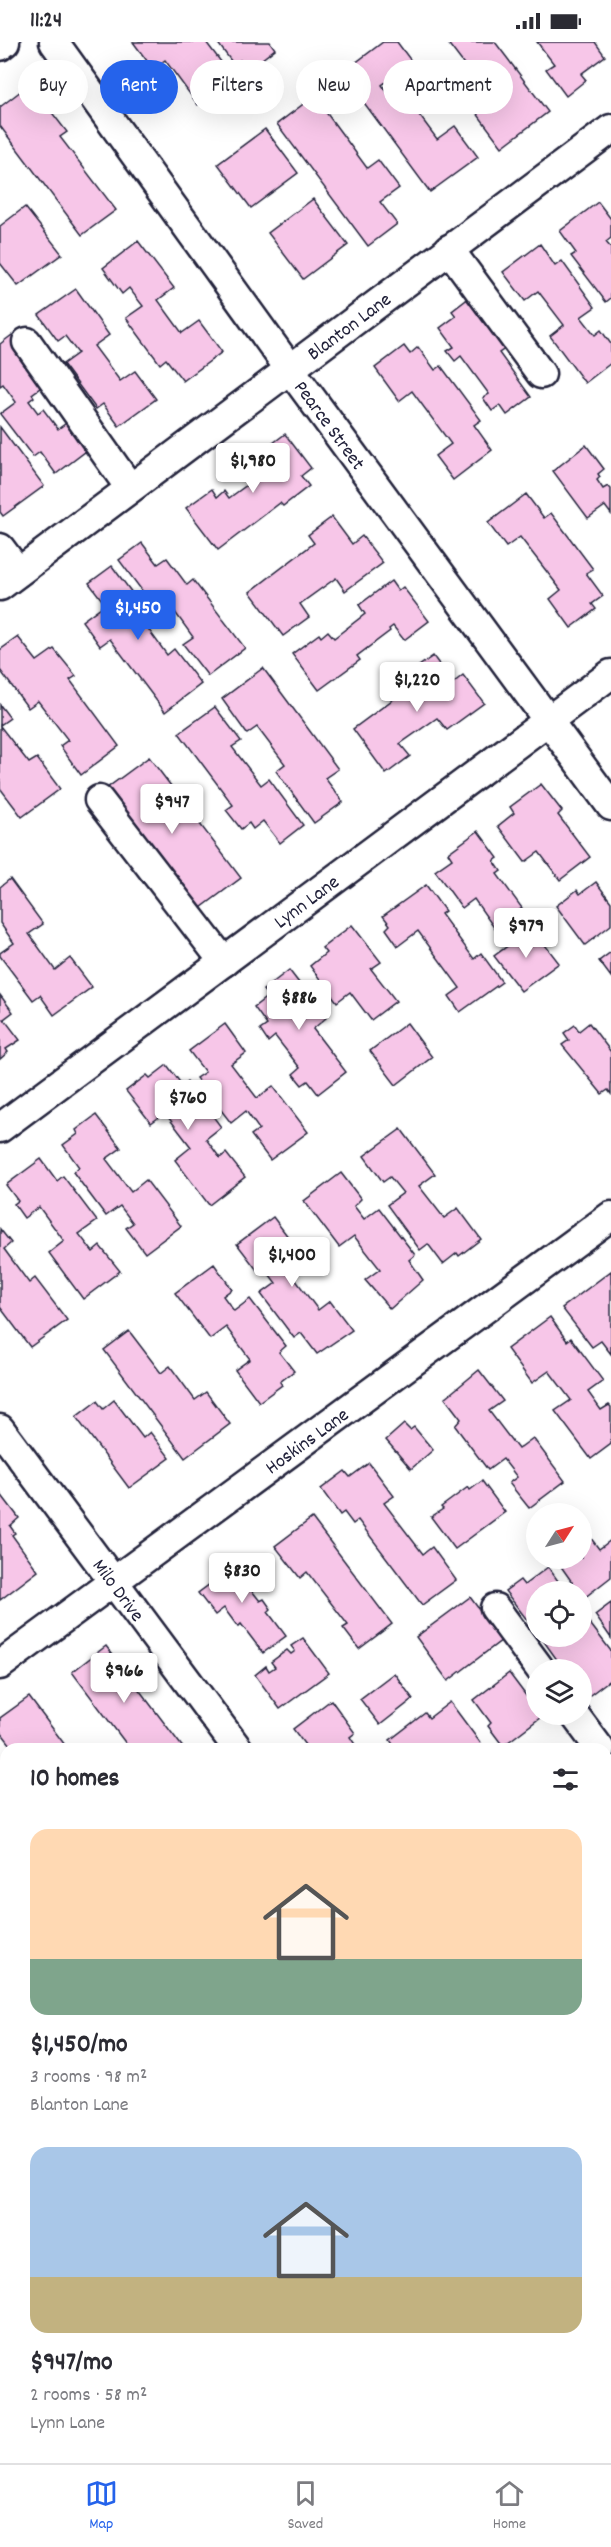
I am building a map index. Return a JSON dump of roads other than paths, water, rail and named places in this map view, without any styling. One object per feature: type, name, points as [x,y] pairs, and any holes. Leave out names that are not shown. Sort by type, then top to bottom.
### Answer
[{"type":"street","points":[[0,46],[5,42]]},
{"type":"street","name":"Pearce Street","points":[[54,42],[289,368],[611,806]]},
{"type":"street","name":"Blanton Lane","points":[[9,579],[611,129]]},
{"type":"street","points":[[449,249],[541,374]]},
{"type":"street","points":[[27,342],[130,488]]},
{"type":"street","points":[[0,548],[9,579]]},
{"type":"street","name":"Lynn Lane","points":[[0,1128],[611,674]]},
{"type":"street","points":[[99,800],[224,962]]},
{"type":"street","name":"Hoskins Lane","points":[[0,1665],[608,1224]]},
{"type":"street","name":"Milo Drive","points":[[0,1429],[234,1743]]},
{"type":"street","points":[[495,1608],[533,1659]]},
{"type":"street","points":[[582,1725],[596,1743]]}]
